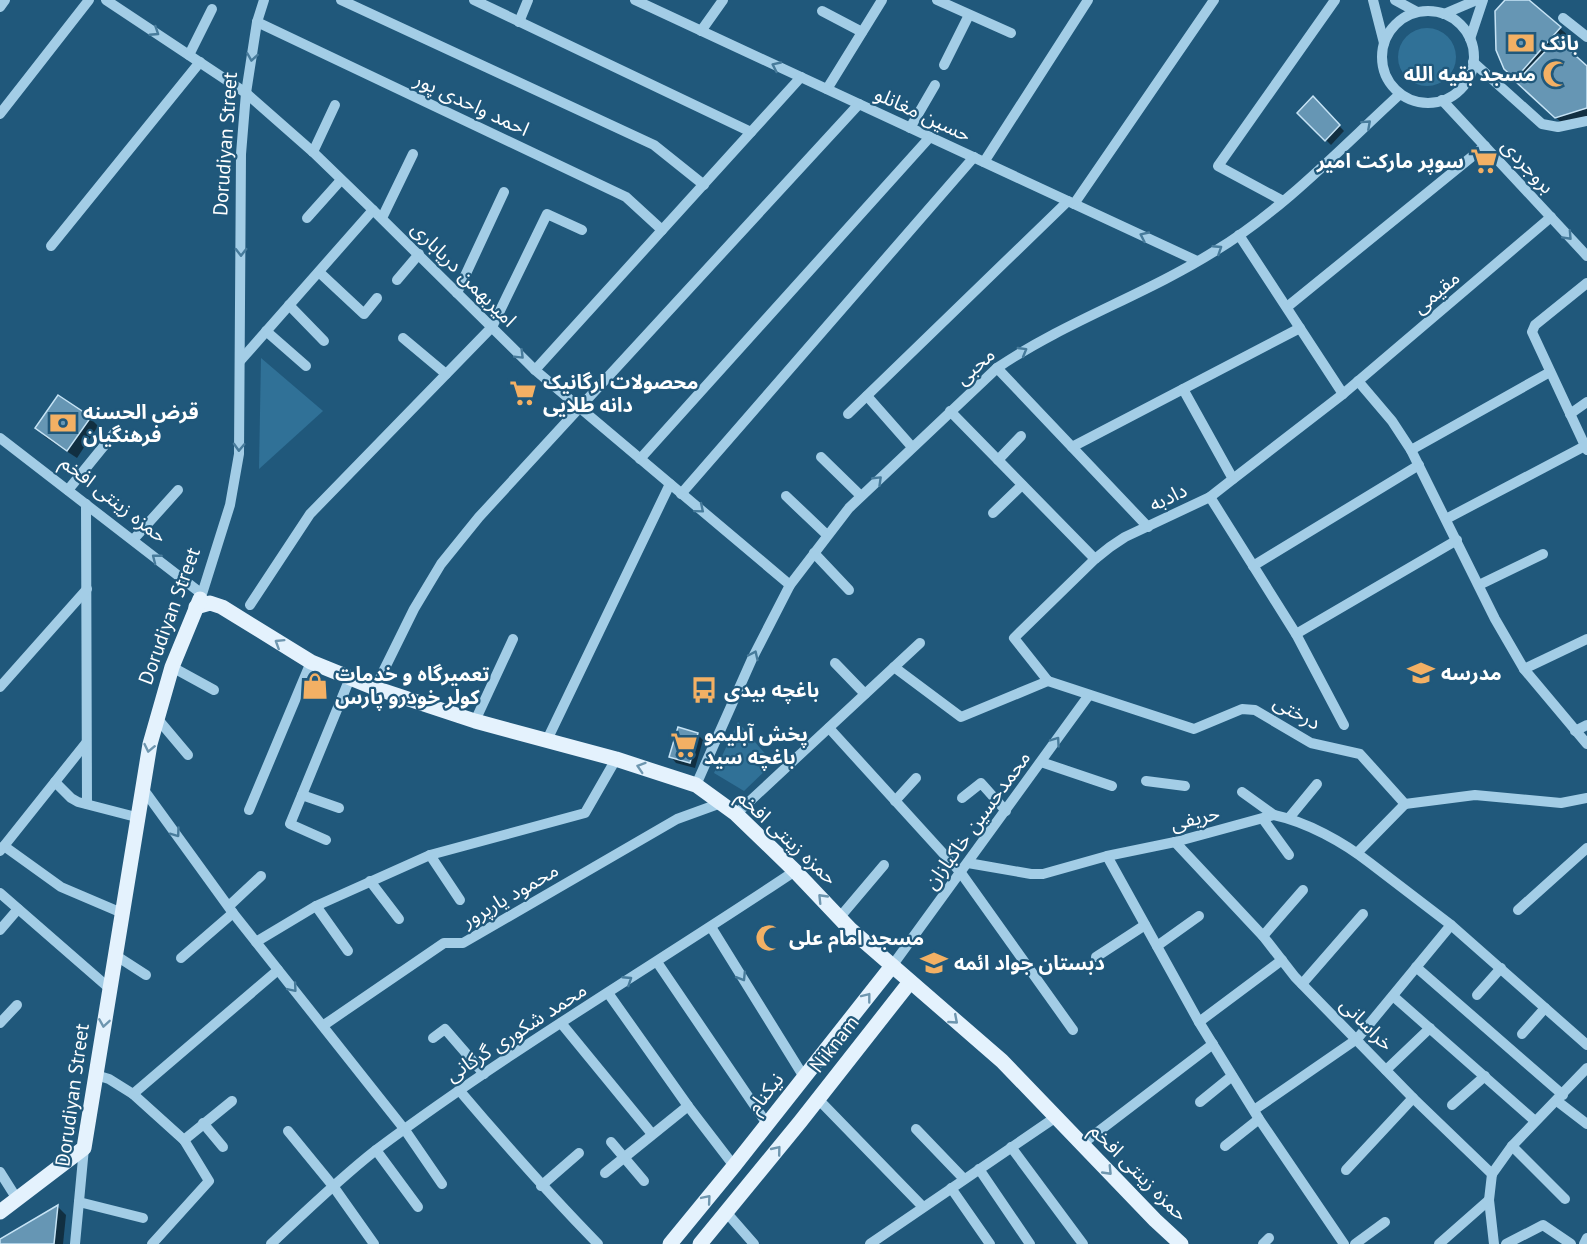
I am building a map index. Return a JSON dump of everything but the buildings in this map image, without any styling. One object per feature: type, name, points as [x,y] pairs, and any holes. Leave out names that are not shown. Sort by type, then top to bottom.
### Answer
[{"type":"main road","name":"حمزه زینتی افخم","points":[[199,601],[222,608],[311,662],[375,688],[475,721],[616,759],[696,785],[736,814],[795,870],[850,929],[1002,1061],[1155,1220],[1181,1244]]},
{"type":"main road","name":"Dorudiyan Street","points":[[84,1148],[141,786],[156,717],[172,667],[199,601]]},
{"type":"main road","name":"نیکنام","points":[[670,1244],[892,966]]},
{"type":"main road","name":"Niknam","points":[[700,1244],[910,982]]},
{"type":"main road","points":[[0,1212],[84,1148]]},
{"type":"street","points":[[0,7],[5,0]]},
{"type":"street","points":[[0,114],[89,0]]},
{"type":"street","name":"امیربهمن دریاباری","points":[[106,0],[246,93],[313,152],[535,370],[790,585]]},
{"type":"street","name":"Dorudiyan Street","points":[[199,601],[230,505],[239,454],[241,154],[246,93],[257,22],[264,0]]},
{"type":"street","points":[[341,0],[654,145],[704,185]]},
{"type":"street","points":[[474,0],[751,132]]},
{"type":"street","points":[[519,22],[528,0]]},
{"type":"street","name":"حسین مغانلو","points":[[634,0],[1197,261]]},
{"type":"street","points":[[701,31],[723,0]]},
{"type":"street","points":[[827,89],[882,0]]},
{"type":"street","points":[[937,0],[1011,33]]},
{"type":"street","points":[[681,494],[979,160],[1088,0]]},
{"type":"street","points":[[848,414],[1071,203],[1214,0]]},
{"type":"street","points":[[1283,201],[1218,166],[1335,0]]},
{"type":"street","points":[[1373,0],[1384,43]]},
{"type":"street","points":[[1395,0],[1417,12]]},
{"type":"street","points":[[1444,14],[1477,0]]},
{"type":"street","points":[[1470,39],[1483,0]]},
{"type":"street","points":[[189,55],[212,9]]},
{"type":"street","points":[[822,11],[862,32]]},
{"type":"street","points":[[1431,11],[1455,20],[1470,39],[1473,51],[1470,75],[1463,86],[1454,95],[1428,103],[1413,101],[1400,94],[1390,84],[1384,71],[1382,57],[1384,43],[1391,29],[1402,19],[1417,12],[1431,11]]},
{"type":"street","points":[[944,65],[969,15]]},
{"type":"street","points":[[1563,18],[1587,37]]},
{"type":"street","name":"احمد واحدی پور","points":[[257,22],[626,197],[662,230]]},
{"type":"street","points":[[51,246],[200,62]]},
{"type":"street","points":[[1473,62],[1542,124],[1558,127],[1587,121]]},
{"type":"street","points":[[535,370],[801,77]]},
{"type":"street","points":[[910,128],[936,85]]},
{"type":"street","name":"محبی","points":[[696,785],[752,659],[790,585],[827,535],[861,496],[997,368],[1053,334],[1215,252],[1283,201],[1400,94]]},
{"type":"street","name":"بروجردی","points":[[1442,100],[1587,256]]},
{"type":"street","points":[[375,688],[414,609],[441,564],[479,517],[859,104]]},
{"type":"street","points":[[313,152],[335,105]]},
{"type":"street","points":[[640,459],[930,137]]},
{"type":"street","points":[[1287,307],[1485,146]]},
{"type":"street","points":[[240,361],[319,272],[377,214],[413,154]]},
{"type":"street","points":[[308,218],[341,180]]},
{"type":"street","points":[[457,293],[504,192]]},
{"type":"street","points":[[250,605],[310,514],[492,327],[547,214],[582,230]]},
{"type":"street","name":"مقیمی","points":[[1343,393],[1551,218]]},
{"type":"street","points":[[1239,235],[1343,393]]},
{"type":"street","points":[[397,280],[419,254]]},
{"type":"street","points":[[319,272],[364,314],[377,298]]},
{"type":"street","points":[[1446,519],[1586,448],[1533,332],[1535,325],[1587,283]]},
{"type":"street","points":[[289,305],[324,341]]},
{"type":"street","points":[[1072,447],[1300,328]]},
{"type":"street","points":[[266,331],[306,366]]},
{"type":"street","points":[[403,338],[446,374]]},
{"type":"street","points":[[997,368],[1148,527]]},
{"type":"street","points":[[1411,450],[1550,372]]},
{"type":"street","points":[[1358,381],[1392,421],[1411,450],[1495,619],[1524,669],[1587,744]]},
{"type":"street","points":[[1183,390],[1233,479]]},
{"type":"street","name":"دادبه","points":[[1048,681],[1014,638],[1095,559],[1125,537],[1210,497],[1343,393]]},
{"type":"street","points":[[867,396],[912,447]]},
{"type":"street","points":[[1570,414],[1587,402]]},
{"type":"street","points":[[950,411],[1095,559]]},
{"type":"street","points":[[68,490],[116,431]]},
{"type":"street","points":[[998,460],[1022,436]]},
{"type":"street","name":"حمزه زینتی افخم","points":[[0,438],[133,540],[199,601]]},
{"type":"street","points":[[821,457],[861,496]]},
{"type":"street","points":[[1253,566],[1419,465]]},
{"type":"street","points":[[547,740],[670,484]]},
{"type":"street","points":[[993,513],[1022,485]]},
{"type":"street","points":[[133,540],[178,490]]},
{"type":"street","points":[[786,496],[827,535]]},
{"type":"street","points":[[1210,497],[1296,634],[1344,724]]},
{"type":"street","points":[[86,504],[87,804]]},
{"type":"street","points":[[1296,634],[1457,540]]},
{"type":"street","points":[[814,553],[849,590]]},
{"type":"street","points":[[1479,585],[1543,554]]},
{"type":"street","points":[[0,687],[87,589]]},
{"type":"street","points":[[475,721],[513,639]]},
{"type":"street","points":[[1524,669],[1587,639]]},
{"type":"street","points":[[736,814],[920,643]]},
{"type":"street","points":[[249,810],[311,662]]},
{"type":"street","points":[[835,663],[865,694]]},
{"type":"street","points":[[172,667],[214,690]]},
{"type":"street","points":[[894,667],[961,717],[1048,681]]},
{"type":"street","points":[[326,840],[290,824],[350,678]]},
{"type":"street","name":"درختی","points":[[1048,681],[1194,729],[1242,709],[1255,710],[1311,743],[1360,754],[1405,804]]},
{"type":"street","name":"محمدحسین خاکبازان","points":[[892,966],[1089,695]]},
{"type":"street","points":[[156,717],[188,755]]},
{"type":"street","points":[[1575,731],[1587,725]]},
{"type":"street","points":[[829,728],[961,873],[1073,1030]]},
{"type":"street","points":[[86,743],[2,848],[61,887],[122,913]]},
{"type":"street","points":[[256,942],[316,906],[430,855],[585,813],[616,759]]},
{"type":"street","points":[[1041,762],[1112,786]]},
{"type":"street","points":[[895,801],[916,778]]},
{"type":"street","points":[[1146,781],[1185,786]]},
{"type":"street","points":[[55,782],[71,798],[136,817]]},
{"type":"street","points":[[962,798],[981,783],[1006,811]]},
{"type":"street","points":[[1288,818],[1317,784]]},
{"type":"street","points":[[141,786],[256,942],[405,1130],[442,1184]]},
{"type":"street","points":[[1242,792],[1274,815],[1288,818],[1357,853],[1451,925],[1587,1045]]},
{"type":"street","points":[[302,795],[339,808]]},
{"type":"street","points":[[1357,853],[1405,804],[1474,795],[1561,803],[1587,798]]},
{"type":"street","name":"محمود یارپرور","points":[[324,1025],[444,943],[463,943],[677,819],[721,802]]},
{"type":"street","name":"حریفی","points":[[968,863],[1043,874],[1274,815]]},
{"type":"street","points":[[1263,819],[1288,855]]},
{"type":"street","name":"خراسانی","points":[[1175,842],[1263,936],[1302,984],[1413,1098],[1492,1174]]},
{"type":"street","points":[[1518,910],[1587,848]]},
{"type":"street","points":[[430,855],[460,900]]},
{"type":"street","points":[[1107,856],[1199,1022],[1257,1115],[1344,1244]]},
{"type":"street","points":[[840,917],[884,865]]},
{"type":"street","name":"محمد شکوری گرکانی","points":[[271,1244],[333,1186],[376,1150],[459,1090],[795,870]]},
{"type":"street","points":[[181,958],[261,876]]},
{"type":"street","points":[[370,881],[399,919]]},
{"type":"street","points":[[1263,936],[1303,890]]},
{"type":"street","points":[[0,894],[110,988]]},
{"type":"street","points":[[316,906],[348,951]]},
{"type":"street","points":[[0,930],[18,909]]},
{"type":"street","points":[[1302,984],[1363,914]]},
{"type":"street","points":[[1157,946],[1199,916]]},
{"type":"street","points":[[1096,957],[1145,924]]},
{"type":"street","points":[[1225,1146],[1257,1115],[1357,1039],[1451,925]]},
{"type":"street","points":[[711,927],[804,1077]]},
{"type":"street","points":[[116,955],[146,975]]},
{"type":"street","points":[[1199,1022],[1281,960]]},
{"type":"street","points":[[657,962],[767,1124]]},
{"type":"street","points":[[1416,967],[1587,1124]]},
{"type":"street","points":[[1477,994],[1501,968]]},
{"type":"street","points":[[133,1094],[278,970]]},
{"type":"street","points":[[608,993],[688,1106],[734,1166]]},
{"type":"street","points":[[1393,996],[1535,1120]]},
{"type":"street","points":[[0,1023],[17,1005]]},
{"type":"street","points":[[1522,1034],[1545,1008]]},
{"type":"street","points":[[561,1023],[652,1134]]},
{"type":"street","points":[[1386,1070],[1430,1028]]},
{"type":"street","points":[[433,1038],[445,1029],[484,1074]]},
{"type":"street","points":[[1082,1144],[1213,1044]]},
{"type":"street","points":[[1494,1244],[1489,1200],[1492,1174],[1535,1120],[1560,1098],[1587,1068]]},
{"type":"street","points":[[96,1075],[110,1079],[133,1094],[184,1140],[209,1181],[152,1244]]},
{"type":"street","points":[[1200,1102],[1232,1076]]},
{"type":"street","points":[[1452,1106],[1485,1076]]},
{"type":"street","points":[[459,1090],[541,1186],[598,1244]]},
{"type":"street","points":[[1346,1170],[1413,1098]]},
{"type":"street","points":[[818,1099],[923,1207]]},
{"type":"street","points":[[184,1140],[232,1101]]},
{"type":"street","points":[[605,1173],[688,1106]]},
{"type":"street","points":[[870,1244],[1056,1117]]},
{"type":"street","points":[[203,1124],[223,1147]]},
{"type":"street","points":[[916,1129],[964,1179]]},
{"type":"street","points":[[288,1131],[333,1186],[374,1244]]},
{"type":"street","points":[[611,1142],[644,1181]]},
{"type":"street","points":[[1512,1146],[1564,1198]]},
{"type":"street","name":"Dorudiyan Street","points":[[75,1244],[84,1148]]},
{"type":"street","points":[[1011,1148],[1083,1244]]},
{"type":"street","points":[[376,1150],[418,1207]]},
{"type":"street","points":[[541,1186],[579,1153]]},
{"type":"street","points":[[979,1169],[1030,1244]]},
{"type":"street","points":[[0,1172],[17,1199]]},
{"type":"street","points":[[951,1188],[990,1244]]},
{"type":"street","points":[[1439,1244],[1489,1200]]},
{"type":"street","points":[[79,1202],[143,1218]]},
{"type":"street","points":[[726,1212],[754,1244]]},
{"type":"street","points":[[1355,1244],[1385,1221]]},
{"type":"street","points":[[1506,1244],[1543,1225],[1571,1244]]},
{"type":"street","points":[[1584,1244],[1587,1238]]},
{"type":"shaded area","points":[[1427,28],[1438,30],[1451,41],[1456,57],[1454,68],[1443,81],[1427,86],[1416,84],[1403,73],[1398,57],[1400,46],[1411,33]]},
{"type":"shaded area","points":[[261,358],[323,411],[259,469]]},
{"type":"shaded area","points":[[738,722],[773,763],[744,791],[714,773]]},
{"type":"place","name":"بانک","points":[[1521,43]]},
{"type":"place","name":"مسجد بقیه الله","points":[[1556,74]]},
{"type":"place","name":"سوپر مارکت امیر","points":[[1484,161]]},
{"type":"place","name":"محصولات ارگانیک دانه طلایی","points":[[523,393]]},
{"type":"place","name":"قرض الحسنه فرهنگیان","points":[[63,423]]},
{"type":"place","name":"مدرسه","points":[[1421,673]]},
{"type":"place","name":"تعمیرگاه و خدمات کولر خودرو پارس","points":[[315,686]]},
{"type":"place","name":"باغچه بیدی","points":[[704,690]]},
{"type":"place","name":"پخش آبلیمو باغچه سید","points":[[684,745]]},
{"type":"place","name":"مسجد امام علی","points":[[769,938]]},
{"type":"place","name":"دبستان جواد ائمه","points":[[934,963]]}]
